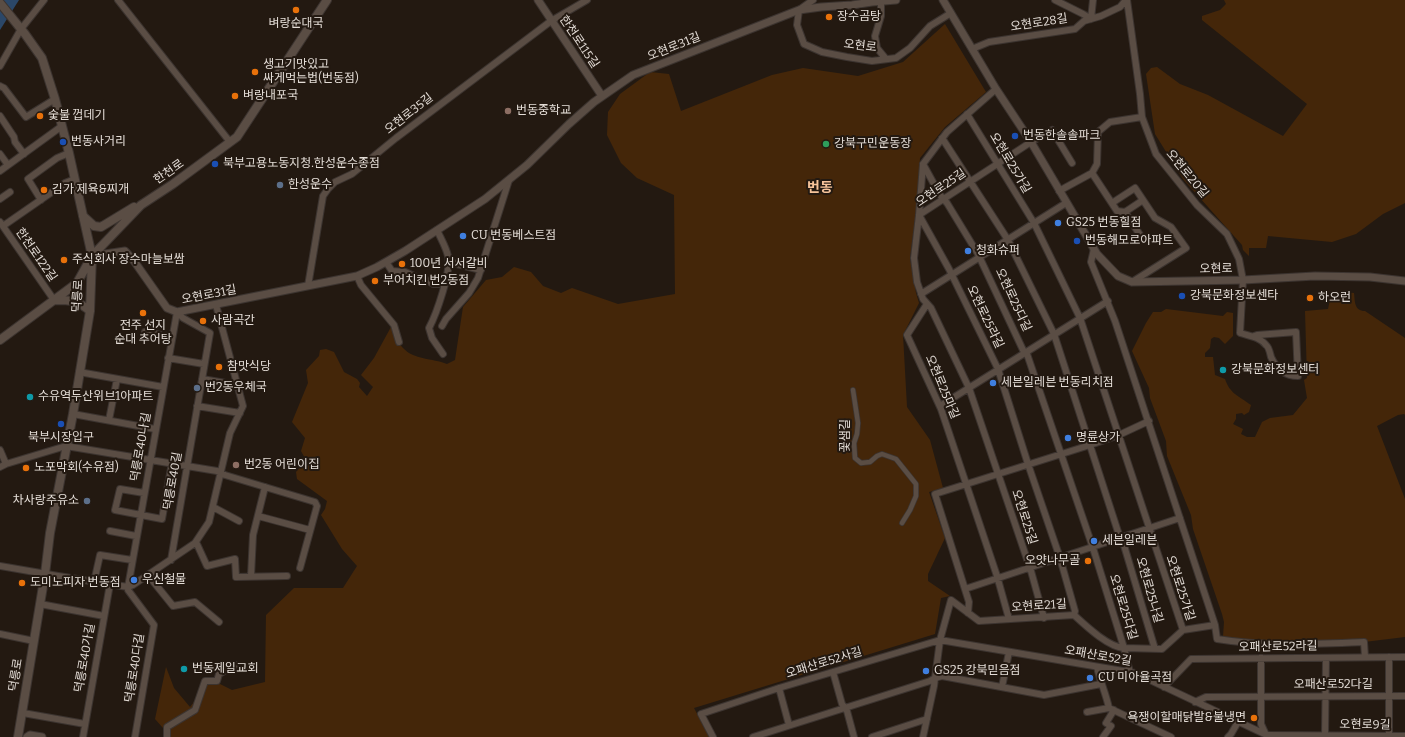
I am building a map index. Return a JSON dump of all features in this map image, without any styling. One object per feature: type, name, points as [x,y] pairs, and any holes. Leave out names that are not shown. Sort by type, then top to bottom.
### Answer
[{"type":"main road","name":"한천로","points":[[0,340],[77,283],[92,256],[141,205],[173,184],[237,137],[327,0]]},
{"type":"main road","name":"덕릉로","points":[[0,3],[42,58],[55,99],[69,153],[92,256],[90,311],[73,414],[50,533],[45,574],[18,737]]},
{"type":"main road","points":[[83,216],[94,226],[101,227],[125,212],[141,205]]},
{"type":"main road","points":[[54,300],[74,301],[83,305],[90,311]]},
{"type":"street","points":[[0,66],[19,26],[44,0]]},
{"type":"street","points":[[118,0],[230,142]]},
{"type":"street","name":"한천로115길","points":[[538,0],[602,96]]},
{"type":"street","name":"오현로35길","points":[[308,286],[323,196],[328,189],[335,182],[352,174],[396,138],[551,21],[587,0]]},
{"type":"street","points":[[799,10],[813,0]]},
{"type":"street","name":"오현로31길","points":[[92,256],[125,251],[168,308],[177,312],[357,276],[386,262],[485,199],[527,165],[569,124],[602,96],[640,72],[799,10],[896,0]]},
{"type":"street","name":"오현로","points":[[943,0],[996,89],[1031,142],[1097,254],[1118,276],[1132,282],[1243,280],[1316,276],[1370,277],[1405,281]]},
{"type":"street","points":[[1056,0],[1091,19],[1093,0]]},
{"type":"street","name":"오현로28길","points":[[972,49],[988,42],[1075,29],[1084,21],[1101,16],[1120,7],[1127,0]]},
{"type":"street","name":"오현로20길","points":[[1127,0],[1142,117],[1156,154],[1197,205],[1227,234],[1239,259],[1243,280],[1240,333],[1254,336]]},
{"type":"street","points":[[881,1],[881,16],[875,36],[877,48],[886,59]]},
{"type":"street","name":"오현로","points":[[799,10],[797,25],[804,44],[822,52],[872,60],[896,58],[910,48],[930,26],[950,13]]},
{"type":"street","points":[[0,86],[4,88],[26,117],[55,99]]},
{"type":"street","points":[[919,215],[923,164],[942,138],[996,89]]},
{"type":"street","name":"오현로25가길","points":[[967,114],[1034,223],[1080,318],[1183,630]]},
{"type":"street","points":[[0,116],[14,137],[15,142],[24,154]]},
{"type":"street","points":[[1059,191],[1092,173],[1097,164],[1098,132],[1110,122],[1142,117]]},
{"type":"street","points":[[0,171],[62,126]]},
{"type":"street","points":[[1031,142],[1052,130],[1072,163]]},
{"type":"street","name":"오현로25나길","points":[[942,138],[1008,240],[1054,334],[1120,538],[1123,542],[1155,649]]},
{"type":"street","name":"오현로25길","points":[[1031,142],[919,215],[914,258],[917,282],[921,294],[931,308],[969,388],[1029,568],[1044,618]]},
{"type":"street","points":[[41,200],[28,179],[58,158],[69,153]]},
{"type":"street","points":[[0,154],[8,165]]},
{"type":"street","name":"오현로25다길","points":[[923,164],[943,199],[980,257],[1027,354],[1062,453],[1093,548],[1124,648],[1130,673]]},
{"type":"street","points":[[1092,173],[1117,211],[1125,212],[1143,200]]},
{"type":"street","points":[[2,224],[75,179]]},
{"type":"street","points":[[442,326],[446,319],[469,293],[481,270],[509,180]]},
{"type":"street","points":[[1112,203],[1135,188],[1155,218],[1171,227],[1186,248],[1132,282]]},
{"type":"street","points":[[0,199],[10,192]]},
{"type":"street","points":[[921,294],[1066,203]]},
{"type":"street","points":[[1125,212],[1142,238]]},
{"type":"street","name":"오현로25라길","points":[[919,215],[952,275],[998,369],[1060,558],[1075,610],[1074,615]]},
{"type":"street","name":"한천로122길","points":[[2,224],[54,300]]},
{"type":"street","points":[[437,230],[449,257],[449,262],[435,317],[429,328],[432,338],[443,354]]},
{"type":"street","points":[[1094,249],[1091,262],[1108,301],[1149,421],[1215,625],[1183,630]]},
{"type":"street","points":[[386,262],[392,271],[405,272],[416,277],[422,277],[433,284],[444,284]]},
{"type":"street","points":[[449,262],[481,270]]},
{"type":"street","points":[[357,276],[360,285],[394,324],[399,342]]},
{"type":"street","points":[[940,406],[1108,301]]},
{"type":"street","name":"오현로25마길","points":[[927,304],[907,335],[940,406],[998,579],[1008,619]]},
{"type":"street","points":[[0,566],[128,587],[171,560],[196,542],[209,522],[230,433],[243,406],[216,305]]},
{"type":"street","name":"덕릉로40나길","points":[[128,587],[177,312]]},
{"type":"street","name":"덕릉로40길","points":[[171,560],[210,333],[183,318],[177,312]]},
{"type":"street","points":[[145,332],[172,337]]},
{"type":"street","points":[[1296,332],[1298,376],[1290,376],[1280,370],[1274,364],[1266,345],[1254,336],[1296,332]]},
{"type":"street","points":[[168,358],[204,364]]},
{"type":"street","points":[[79,372],[163,387]]},
{"type":"street","points":[[109,420],[118,379]]},
{"type":"street","points":[[202,379],[237,385]]},
{"type":"street","name":"꽃샘길","points":[[853,390],[858,423],[854,443],[855,458],[861,463],[870,462],[882,454],[896,459],[916,484],[916,496],[902,523]]},
{"type":"street","points":[[197,406],[240,413]]},
{"type":"street","points":[[73,414],[155,429]]},
{"type":"street","points":[[968,613],[969,602],[935,494],[1090,445],[1119,435],[1149,421]]},
{"type":"street","points":[[0,467],[66,446],[217,471],[315,502],[317,506],[300,568]]},
{"type":"street","points":[[0,450],[6,464]]},
{"type":"street","name":"덕릉로40나길","points":[[144,493],[120,488],[115,510],[162,519],[172,463]]},
{"type":"street","points":[[251,576],[253,535],[265,487]]},
{"type":"street","points":[[213,507],[239,521]]},
{"type":"street","points":[[258,516],[310,530]]},
{"type":"street","points":[[965,589],[1093,548],[1180,518]]},
{"type":"street","points":[[110,531],[136,536]]},
{"type":"street","points":[[196,542],[207,566],[235,559],[236,577],[287,576]]},
{"type":"street","points":[[94,582],[100,555],[132,560]]},
{"type":"street","points":[[148,575],[173,606],[195,602],[219,622]]},
{"type":"street","name":"덕릉로40가길","points":[[82,737],[110,584]]},
{"type":"street","name":"덕릉로40다길","points":[[128,587],[128,590],[154,625],[135,737]]},
{"type":"street","name":"오현로21길","points":[[940,640],[951,600],[979,621],[1074,615],[1107,641],[1120,648],[1162,649],[1183,630]]},
{"type":"street","points":[[40,604],[104,616]]},
{"type":"street","name":"오패산로52라길","points":[[1215,625],[1217,639],[1253,644],[1280,645],[1364,642],[1365,657]]},
{"type":"street","points":[[0,634],[34,641]]},
{"type":"street","points":[[923,737],[934,686],[940,640]]},
{"type":"street","name":"오패산로52길","points":[[940,640],[1135,674],[1269,736]]},
{"type":"street","name":"오패산로52사길","points":[[713,737],[701,714],[779,688],[940,640]]},
{"type":"street","points":[[1002,687],[1009,652]]},
{"type":"street","points":[[1388,657],[1389,736]]},
{"type":"street","name":"오패산로52라길","points":[[1164,687],[1191,659],[1405,657]]},
{"type":"street","points":[[1261,658],[1261,724],[1269,736]]},
{"type":"street","name":"오현로9길","points":[[1325,735],[1326,658]]},
{"type":"street","points":[[167,737],[167,727],[195,710],[205,681],[217,681],[219,674],[235,665]]},
{"type":"street","points":[[1097,667],[1101,684],[1111,709],[1106,723],[1111,726],[1104,737]]},
{"type":"street","points":[[833,672],[844,707],[847,711],[854,737]]},
{"type":"street","points":[[754,737],[942,676],[1044,695],[1101,684]]},
{"type":"street","points":[[779,688],[789,725]]},
{"type":"street","name":"오패산로52다길","points":[[1195,702],[1206,696],[1405,696]]},
{"type":"street","points":[[1086,712],[1111,709],[1171,737]]},
{"type":"street","points":[[23,712],[84,724]]},
{"type":"street","points":[[872,737],[927,719]]},
{"type":"street","points":[[1228,737],[1238,722]]},
{"type":"street","points":[[27,737],[30,735],[42,737]]},
{"type":"street","name":"오현로9길","points":[[1269,736],[1405,736]]},
{"type":"shaded area","points":[[1224,0],[1405,0],[1405,203],[1383,214],[1356,234],[1332,242],[1268,236],[1266,248],[1249,248],[1249,256],[1243,250],[1242,245],[1183,179],[1155,134],[1146,74],[1151,68],[1157,67],[1180,84],[1208,95],[1283,136],[1307,104],[1202,20],[1202,16],[1220,10],[1226,4]]},
{"type":"shaded area","points":[[945,24],[986,92],[945,127],[920,158],[917,204],[910,258],[919,303],[903,335],[907,407],[930,440],[943,488],[929,492],[945,538],[928,574],[928,581],[950,596],[941,598],[935,634],[694,708],[709,737],[163,737],[163,728],[155,719],[166,667],[174,688],[190,707],[207,685],[220,684],[232,690],[265,682],[266,615],[294,588],[343,588],[357,566],[342,549],[321,515],[325,509],[327,501],[297,479],[296,472],[306,460],[301,451],[305,438],[292,422],[308,383],[306,370],[319,356],[320,350],[326,349],[334,352],[344,372],[357,379],[360,383],[359,387],[367,396],[373,387],[361,375],[374,358],[391,327],[399,343],[407,352],[418,357],[447,364],[455,360],[463,307],[486,280],[502,277],[514,267],[531,272],[543,286],[561,293],[572,288],[618,304],[675,294],[674,195],[637,178],[621,163],[607,135],[608,112],[620,94],[650,72],[669,74],[681,111],[772,75],[803,68],[858,76],[903,62]]},
{"type":"shaded area","points":[[1332,291],[1354,293],[1356,305],[1361,311],[1365,311],[1405,338],[1405,415],[1398,415],[1377,426],[1405,499],[1405,637],[1364,642],[1297,644],[1223,637],[1224,622],[1222,614],[1193,529],[1191,515],[1167,456],[1166,441],[1150,398],[1149,388],[1132,351],[1153,312],[1161,312],[1166,309],[1223,316],[1227,312],[1233,313],[1233,336],[1225,344],[1219,338],[1214,337],[1211,339],[1210,348],[1205,353],[1205,357],[1213,357],[1215,375],[1225,379],[1232,391],[1251,405],[1249,412],[1244,415],[1242,413],[1236,414],[1236,419],[1233,424],[1243,429],[1241,434],[1247,437],[1255,437],[1262,422],[1270,418],[1293,415],[1307,398],[1304,380],[1307,378],[1305,311],[1328,309]]},
{"type":"water","points":[[0,0],[19,0],[0,30]]},
{"type":"place","name":"벼랑순대국","points":[[296,10]]},
{"type":"place","name":"장수곰탕","points":[[829,17]]},
{"type":"place","name":"생고기맛있고 싸게먹는법(번동점)","points":[[255,72]]},
{"type":"place","name":"벼랑내포국","points":[[235,96]]},
{"type":"place","name":"번동중학교","points":[[508,111]]},
{"type":"place","name":"숯불 껍데기","points":[[40,116]]},
{"type":"place","name":"번동한솔솔파크","points":[[1015,136]]},
{"type":"place","name":"번동사거리","points":[[63,142]]},
{"type":"place","name":"강북구민운동장","points":[[826,144]]},
{"type":"place","name":"북부고용노동지청.한성운수종점","points":[[215,164]]},
{"type":"place","name":"한성운수","points":[[280,185]]},
{"type":"place","name":"김가 제육&찌개","points":[[44,190]]},
{"type":"place","name":"GS25 번동힐점","points":[[1058,223]]},
{"type":"place","name":"CU 번동베스트점","points":[[463,236]]},
{"type":"place","name":"번동해모로아파트","points":[[1077,241]]},
{"type":"place","name":"청화슈퍼","points":[[968,251]]},
{"type":"place","name":"주식회사 장수마늘보쌈","points":[[64,260]]},
{"type":"place","name":"100년 서서갈비","points":[[402,264]]},
{"type":"place","name":"부어치킨 번2동점","points":[[375,281]]},
{"type":"place","name":"강북문화정보센타","points":[[1182,296]]},
{"type":"place","name":"하오런","points":[[1310,298]]},
{"type":"place","name":"전주 선지 순대 추어탕","points":[[143,313]]},
{"type":"place","name":"사람곡간","points":[[203,321]]},
{"type":"place","name":"참맛식당","points":[[219,367]]},
{"type":"place","name":"강북문화정보센터","points":[[1223,370]]},
{"type":"place","name":"세븐일레븐 번동리치점","points":[[993,383]]},
{"type":"place","name":"번2동우체국","points":[[197,388]]},
{"type":"place","name":"수유역두산위브1아파트","points":[[30,397]]},
{"type":"place","name":"북부시장입구","points":[[61,424]]},
{"type":"place","name":"명륜상가","points":[[1068,438]]},
{"type":"place","name":"번2동 어린이집","points":[[236,465]]},
{"type":"place","name":"노포막회(수유점)","points":[[26,468]]},
{"type":"place","name":"차사랑주유소","points":[[87,501]]},
{"type":"place","name":"세븐일레븐","points":[[1094,541]]},
{"type":"place","name":"오얏나무골","points":[[1088,561]]},
{"type":"place","name":"우신철물","points":[[134,580]]},
{"type":"place","name":"도미노피자 번동점","points":[[22,583]]},
{"type":"place","name":"번동제일교회","points":[[184,669]]},
{"type":"place","name":"GS25 강북믿음점","points":[[926,671]]},
{"type":"place","name":"CU 미아율곡점","points":[[1090,678]]},
{"type":"place","name":"욕쟁이할매닭발&불냉면","points":[[1254,718]]},
{"type":"district","name":"번동","points":[[820,188]]}]
